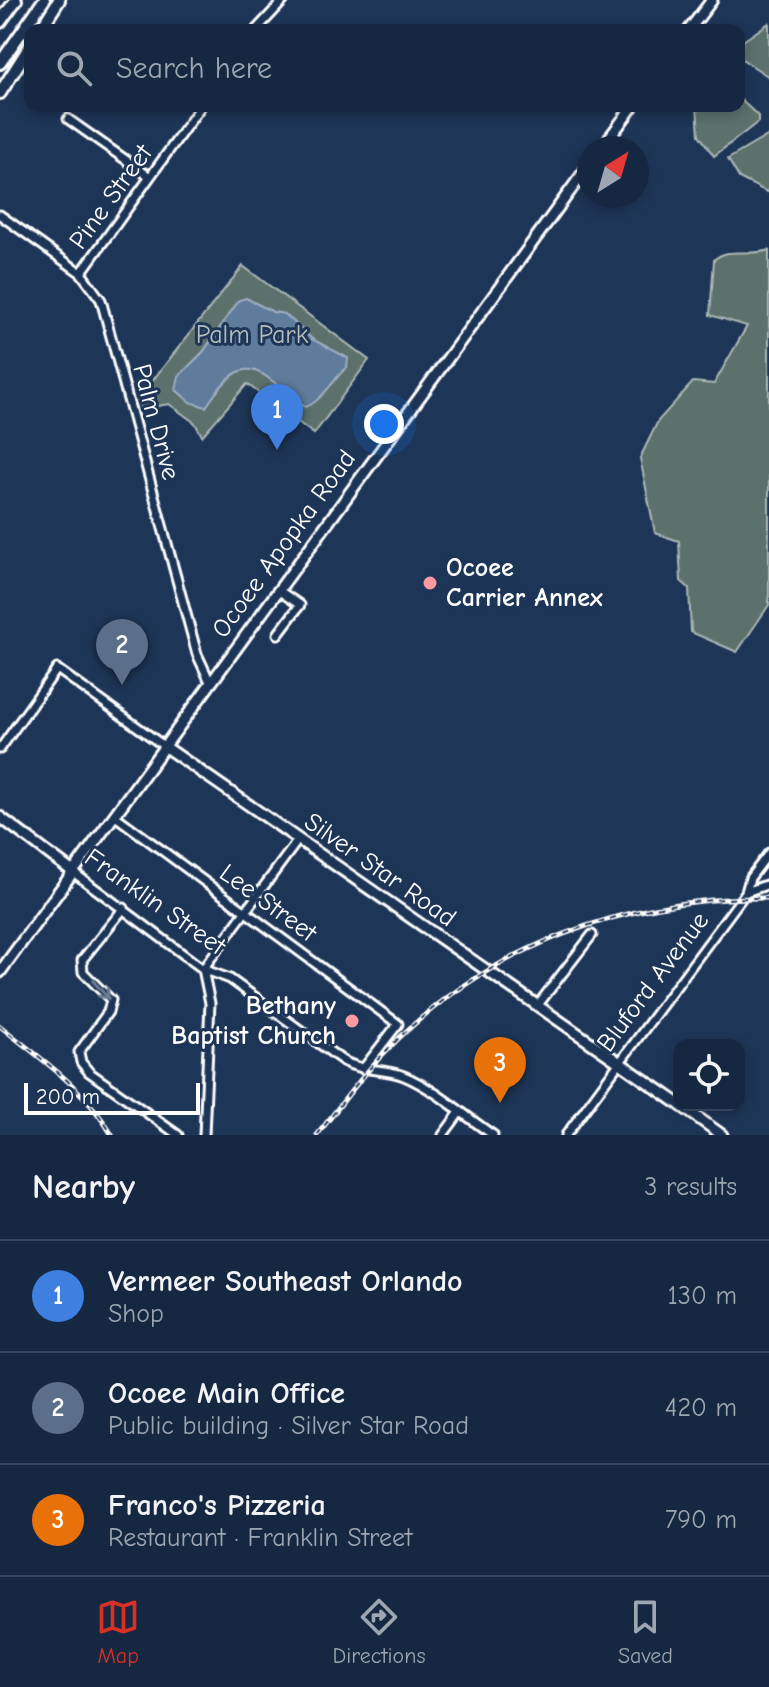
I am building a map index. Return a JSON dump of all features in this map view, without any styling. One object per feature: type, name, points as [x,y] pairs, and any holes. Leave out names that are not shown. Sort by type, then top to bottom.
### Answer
[{"type":"highway","points":[[0,15],[14,0]]},
{"type":"highway","points":[[0,22],[14,0]]},
{"type":"highway","points":[[27,24],[44,0]]},
{"type":"highway","points":[[44,24],[59,0]]},
{"type":"highway","points":[[0,63],[24,29]]},
{"type":"highway","points":[[0,93],[24,55]]},
{"type":"main road","points":[[694,24],[712,0]]},
{"type":"main road","points":[[611,136],[629,112]]},
{"type":"main road","name":"Ocoee Apopka Road","points":[[0,972],[577,181]]},
{"type":"main road","name":"Silver Star Road","points":[[164,746],[673,1101]]},
{"type":"main road","name":"Franklin Street","points":[[0,817],[73,872]]},
{"type":"main road","name":"Silver Star Road","points":[[688,1111],[722,1135]]},
{"type":"street","points":[[262,24],[284,0]]},
{"type":"street","name":"Pine Street","points":[[81,273],[197,112]]},
{"type":"street","points":[[68,119],[150,177]]},
{"type":"street","name":"Palm Drive","points":[[0,215],[81,273],[95,289],[106,313],[197,654],[210,682]]},
{"type":"street","points":[[278,590],[300,605],[278,634]]},
{"type":"street","name":"Silver Star Road","points":[[0,749],[57,669],[164,746]]},
{"type":"street","name":"Lee Street","points":[[114,815],[398,1024],[363,1069]]},
{"type":"street","points":[[204,1135],[210,1003],[203,969],[298,840]]},
{"type":"street","name":"Bluford Avenue","points":[[568,1132],[746,892],[750,878],[769,853]]},
{"type":"street","name":"Franklin Street","points":[[73,872],[203,969],[230,979],[343,1061],[363,1069],[383,1069],[411,1079],[493,1135]]},
{"type":"street","points":[[746,892],[769,884]]},
{"type":"street","points":[[124,908],[82,960],[83,972],[111,1000],[108,1012],[79,1052],[81,1062],[89,1072],[178,1135]]},
{"type":"street","points":[[537,1006],[592,935]]},
{"type":"street","points":[[443,1135],[460,1112]]},
{"type":"street","points":[[568,1132],[580,1135]]},
{"type":"green space","points":[[769,23],[769,77],[745,61],[745,40]]},
{"type":"green space","points":[[745,104],[758,116],[758,122],[714,156],[699,135],[697,112],[745,112]]},
{"type":"green space","points":[[769,135],[767,192],[739,178],[728,159]]},
{"type":"green space","points":[[769,250],[769,605],[737,652],[691,632],[689,588],[681,581],[679,541],[655,533],[640,458],[658,421],[693,382],[714,384],[747,326],[710,315],[714,260],[726,254]]},
{"type":"green space","name":"Palm Park","points":[[243,266],[369,360],[314,434],[247,384],[202,436],[195,423],[169,404],[141,409],[138,399]]},
{"type":"water","points":[[246,298],[273,312],[285,314],[312,339],[348,358],[347,367],[311,405],[305,407],[254,371],[244,370],[233,375],[206,407],[190,402],[176,390],[179,376],[203,352],[239,300]]},
{"type":"railway","points":[[317,1135],[377,1060],[426,1014],[514,956],[612,918],[663,906],[769,898]]},
{"type":"railway","points":[[0,1026],[76,1089],[112,1135]]},
{"type":"place","name":"Vermeer Southeast Orlando","points":[[277,450]]},
{"type":"place","name":"Ocoee Carrier Annex","points":[[430,583]]},
{"type":"place","name":"Ocoee Main Office","points":[[122,685]]},
{"type":"place","name":"Bethany Baptist Church","points":[[352,1021]]},
{"type":"place","name":"Franco's Pizzeria","points":[[500,1103]]}]
